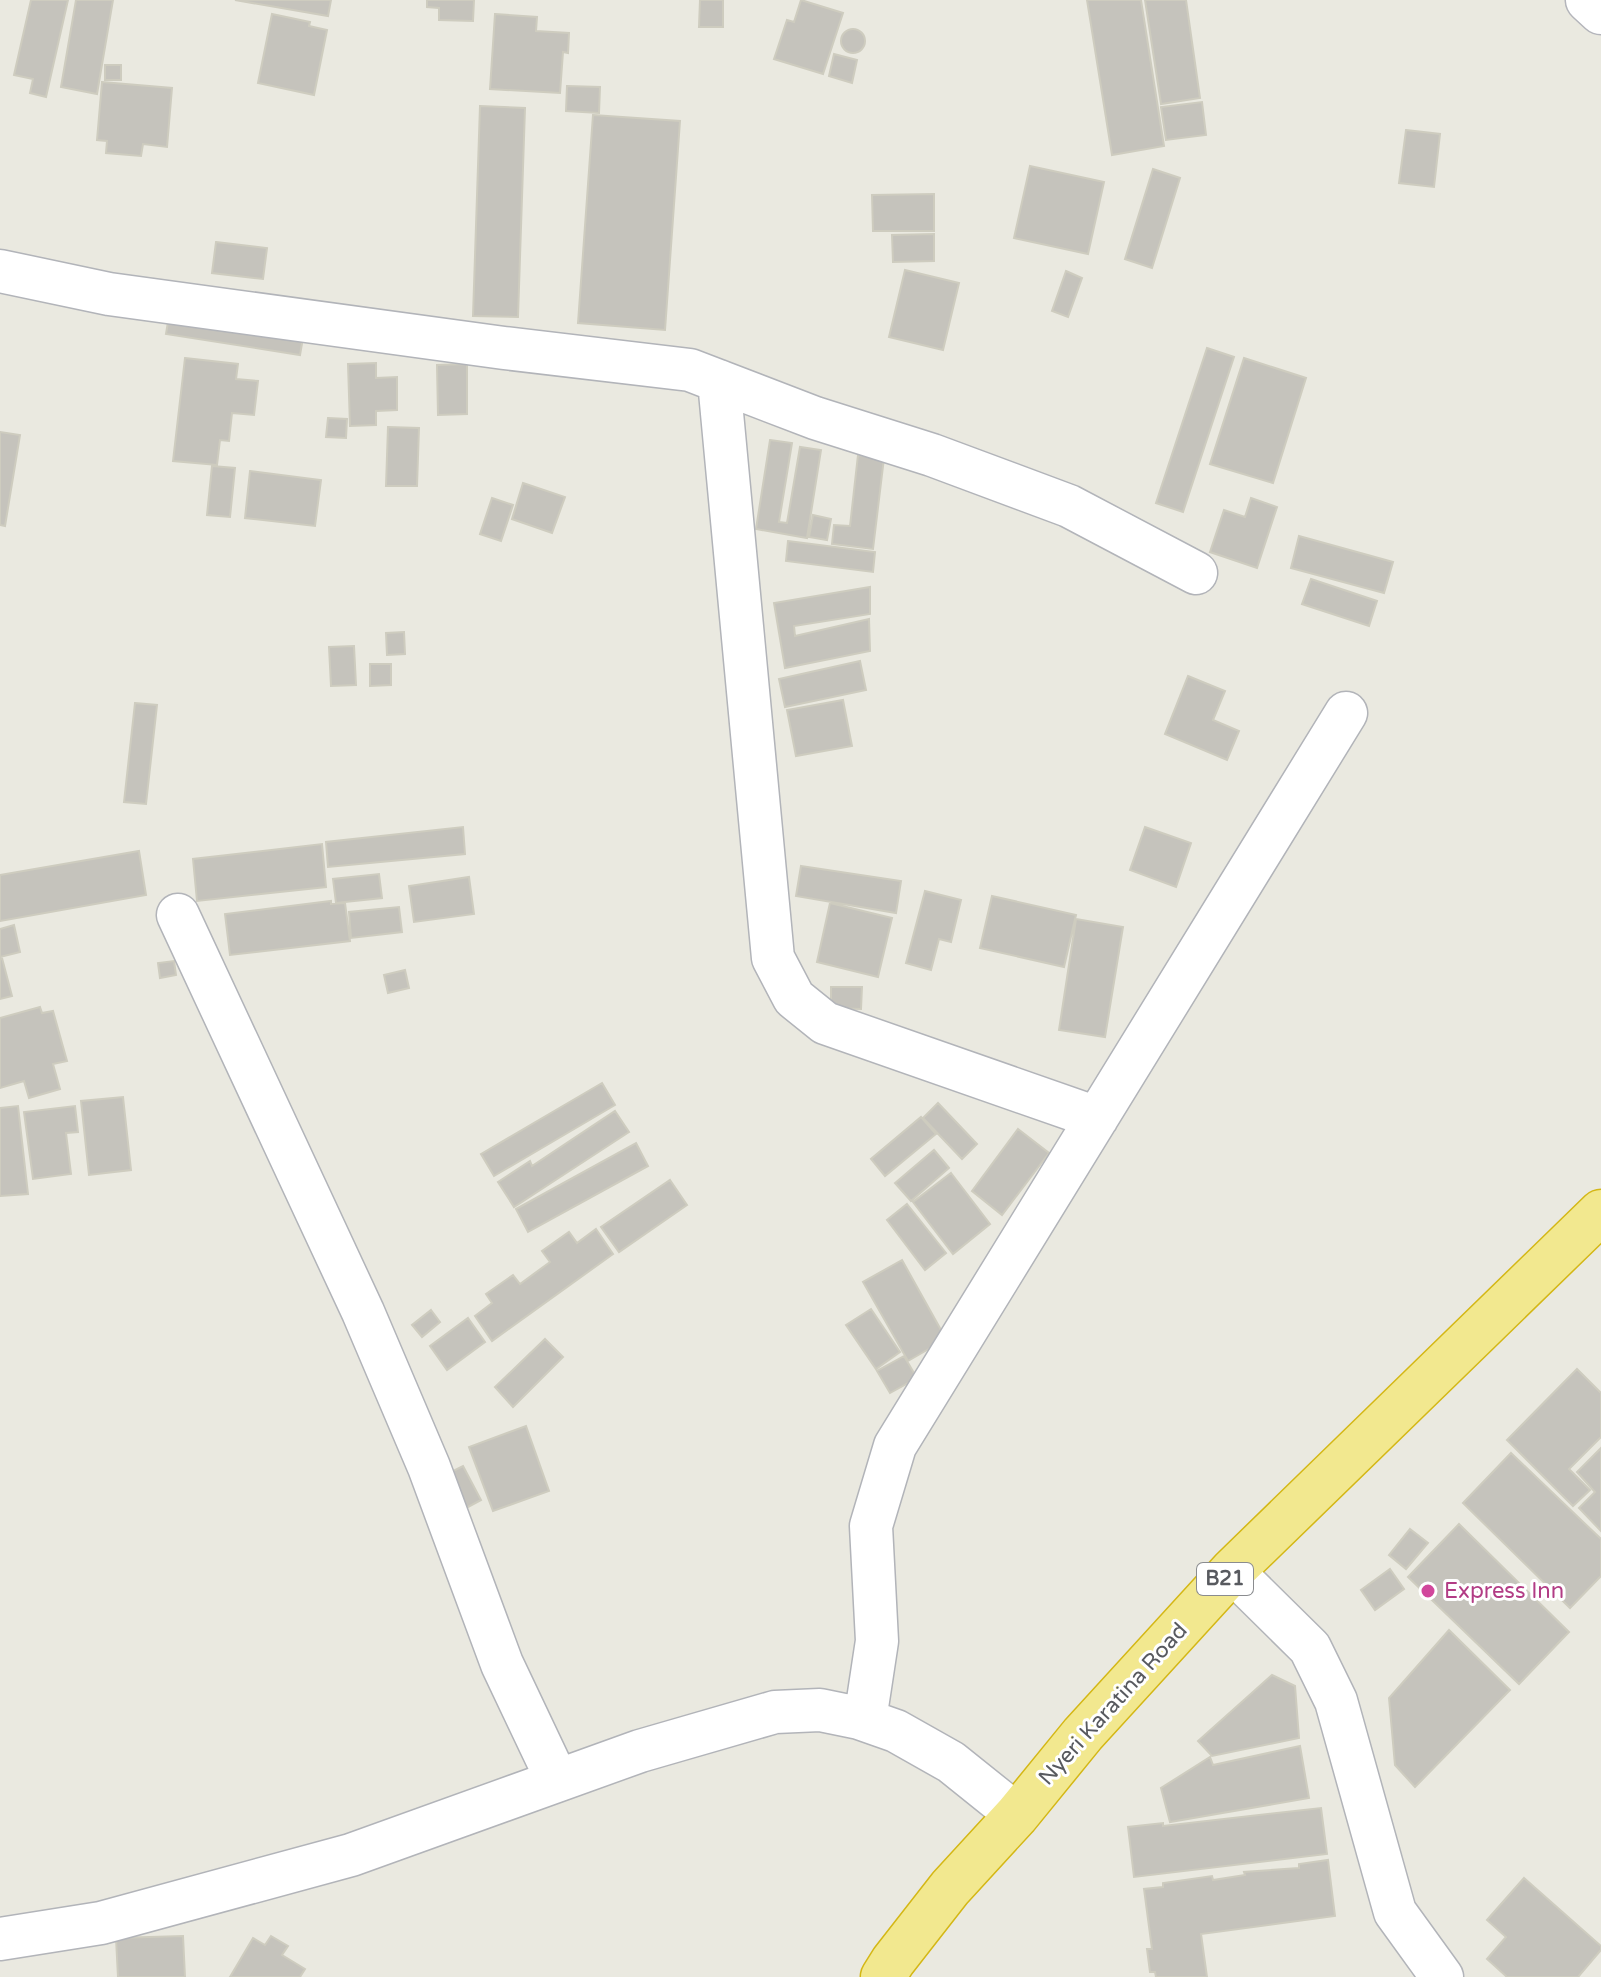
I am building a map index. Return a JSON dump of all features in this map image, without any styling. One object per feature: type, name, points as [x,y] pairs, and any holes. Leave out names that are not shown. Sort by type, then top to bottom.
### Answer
[{"type":"highway","name":"Nyeri Karatina Road","points":[[883,1977],[950,1888],[1017,1815],[1083,1734],[1232,1571],[1601,1212]]},
{"type":"main road","points":[[1588,0],[1601,12]]},
{"type":"street","points":[[0,271],[109,294],[690,370],[815,418],[932,455],[1069,506],[1196,573]]},
{"type":"street","points":[[719,381],[773,958],[794,998],[825,1023],[1097,1118]]},
{"type":"street","points":[[865,1720],[877,1641],[871,1526],[895,1446],[1346,713]]},
{"type":"street","points":[[178,915],[363,1312],[429,1467],[502,1664],[557,1780]]},
{"type":"street","points":[[1232,1571],[1310,1648],[1336,1701],[1395,1912],[1442,1977]]},
{"type":"street","points":[[0,1939],[101,1923],[351,1855],[640,1751],[775,1712],[820,1710],[896,1731],[951,1762],[1017,1815]]},
{"type":"building","points":[[31,0],[68,0],[46,97],[30,93],[33,79],[14,75]]},
{"type":"building","points":[[76,0],[113,0],[97,94],[61,87]]},
{"type":"building","points":[[235,0],[331,0],[328,16]]},
{"type":"building","points":[[427,0],[474,0],[473,21],[439,20],[439,8],[427,7]]},
{"type":"building","points":[[700,0],[723,0],[723,27],[699,27]]},
{"type":"building","points":[[801,0],[843,13],[823,74],[774,59],[787,20],[794,22]]},
{"type":"building","points":[[1087,0],[1141,0],[1164,146],[1112,155]]},
{"type":"building","points":[[1145,0],[1186,0],[1200,98],[1161,104]]},
{"type":"building","points":[[272,14],[310,22],[309,26],[327,30],[314,95],[258,83]]},
{"type":"building","points":[[495,14],[537,17],[536,31],[569,33],[568,53],[563,52],[560,93],[490,89]]},
{"type":"building","points":[[848,29],[858,29],[865,36],[865,46],[858,53],[848,53],[841,46],[841,36]]},
{"type":"building","points":[[834,54],[857,60],[852,83],[829,76]]},
{"type":"building","points":[[105,65],[121,65],[121,80],[105,80]]},
{"type":"building","points":[[102,82],[172,88],[167,147],[143,144],[141,156],[106,153],[107,141],[97,140]]},
{"type":"building","points":[[567,86],[600,87],[599,113],[566,111]]},
{"type":"building","points":[[1202,102],[1206,135],[1166,140],[1161,107]]},
{"type":"building","points":[[480,106],[525,108],[518,317],[473,316]]},
{"type":"building","points":[[593,115],[680,121],[665,330],[578,323]]},
{"type":"building","points":[[1406,130],[1440,134],[1434,187],[1399,183]]},
{"type":"building","points":[[1030,166],[1104,182],[1088,254],[1014,238]]},
{"type":"building","points":[[1153,169],[1180,178],[1152,268],[1125,259]]},
{"type":"building","points":[[934,194],[934,231],[873,231],[872,195]]},
{"type":"building","points":[[934,234],[934,261],[893,262],[892,235]]},
{"type":"building","points":[[216,242],[267,248],[263,279],[212,273]]},
{"type":"building","points":[[905,270],[959,283],[943,350],[889,337]]},
{"type":"building","points":[[1066,271],[1082,278],[1068,317],[1052,311]]},
{"type":"building","points":[[170,310],[304,332],[300,355],[166,334]]},
{"type":"building","points":[[1207,348],[1234,357],[1183,512],[1156,503]]},
{"type":"building","points":[[185,358],[238,364],[236,379],[258,381],[254,415],[232,413],[229,441],[220,440],[217,465],[173,461]]},
{"type":"building","points":[[1244,358],[1306,378],[1273,483],[1210,464]]},
{"type":"building","points":[[376,363],[376,378],[397,377],[397,410],[376,411],[376,425],[350,426],[348,364]]},
{"type":"building","points":[[467,364],[467,414],[438,415],[437,365]]},
{"type":"building","points":[[328,418],[347,419],[346,438],[326,437]]},
{"type":"building","points":[[388,427],[419,428],[417,486],[386,486]]},
{"type":"building","points":[[0,432],[20,435],[5,526],[0,525]]},
{"type":"building","points":[[770,440],[792,443],[779,522],[787,523],[800,447],[821,450],[807,538],[756,529]]},
{"type":"building","points":[[858,455],[884,458],[873,549],[832,544],[834,525],[850,526]]},
{"type":"building","points":[[212,466],[235,468],[230,517],[207,515]]},
{"type":"building","points":[[250,471],[321,480],[315,526],[245,518]]},
{"type":"building","points":[[523,483],[565,497],[552,533],[512,519]]},
{"type":"building","points":[[492,498],[513,505],[501,541],[480,534]]},
{"type":"building","points":[[1251,498],[1277,507],[1257,568],[1210,552],[1224,510],[1245,517]]},
{"type":"building","points":[[813,515],[831,519],[827,540],[809,537]]},
{"type":"building","points":[[1299,536],[1393,562],[1384,593],[1291,568]]},
{"type":"building","points":[[788,541],[875,552],[873,572],[786,561]]},
{"type":"building","points":[[1311,579],[1377,601],[1369,626],[1302,604]]},
{"type":"building","points":[[870,587],[870,614],[794,626],[795,636],[869,619],[870,651],[785,668],[774,603]]},
{"type":"building","points":[[404,632],[405,654],[387,655],[386,633]]},
{"type":"building","points":[[354,646],[356,685],[331,686],[329,647]]},
{"type":"building","points":[[860,661],[866,690],[785,707],[779,679]]},
{"type":"building","points":[[370,664],[391,664],[391,685],[370,686]]},
{"type":"building","points":[[1188,676],[1225,691],[1213,720],[1239,731],[1227,760],[1165,734]]},
{"type":"building","points":[[843,700],[852,746],[796,756],[787,710]]},
{"type":"building","points":[[135,703],[157,705],[146,804],[124,802]]},
{"type":"building","points":[[463,827],[465,854],[328,867],[326,842]]},
{"type":"building","points":[[1145,827],[1191,843],[1176,887],[1130,870]]},
{"type":"building","points":[[322,844],[326,887],[197,901],[193,859]]},
{"type":"building","points":[[139,851],[146,895],[0,921],[0,875]]},
{"type":"building","points":[[801,866],[901,881],[896,913],[796,896]]},
{"type":"building","points":[[379,874],[382,898],[336,903],[333,879]]},
{"type":"building","points":[[469,877],[474,914],[414,922],[409,886]]},
{"type":"building","points":[[925,891],[961,900],[951,942],[939,939],[931,970],[906,963]]},
{"type":"building","points":[[992,896],[1076,915],[1064,967],[980,948]]},
{"type":"building","points":[[331,901],[331,904],[345,903],[350,941],[230,955],[225,914]]},
{"type":"building","points":[[830,903],[892,918],[878,977],[817,962]]},
{"type":"building","points":[[399,907],[402,932],[351,938],[349,912]]},
{"type":"building","points":[[1076,919],[1123,927],[1105,1037],[1059,1030]]},
{"type":"building","points":[[14,925],[20,952],[0,957],[0,929]]},
{"type":"building","points":[[0,959],[12,996],[0,999]]},
{"type":"building","points":[[174,961],[176,975],[160,978],[158,963]]},
{"type":"building","points":[[405,970],[409,988],[388,993],[384,975]]},
{"type":"building","points":[[831,987],[862,987],[861,1009],[831,1008]]},
{"type":"building","points":[[40,1007],[42,1013],[53,1011],[67,1061],[53,1064],[60,1089],[29,1098],[24,1081],[0,1088],[0,1018]]},
{"type":"building","points":[[602,1083],[615,1105],[494,1176],[481,1154]]},
{"type":"building","points":[[123,1097],[131,1170],[89,1175],[81,1101]]},
{"type":"building","points":[[938,1103],[977,1144],[962,1159],[923,1118]]},
{"type":"building","points":[[18,1106],[28,1194],[0,1196],[0,1108]]},
{"type":"building","points":[[75,1106],[78,1132],[66,1133],[71,1174],[33,1179],[24,1112]]},
{"type":"building","points":[[615,1111],[629,1132],[514,1207],[498,1182],[530,1161],[532,1166]]},
{"type":"building","points":[[921,1117],[936,1134],[885,1176],[871,1159]]},
{"type":"building","points":[[1018,1129],[1049,1153],[1002,1215],[972,1191]]},
{"type":"building","points":[[636,1143],[648,1166],[528,1232],[516,1209]]},
{"type":"building","points":[[934,1150],[949,1168],[911,1201],[895,1183]]},
{"type":"building","points":[[951,1173],[990,1224],[953,1254],[913,1202]]},
{"type":"building","points":[[670,1180],[687,1205],[619,1252],[601,1227]]},
{"type":"building","points":[[907,1204],[946,1253],[925,1270],[887,1220]]},
{"type":"building","points":[[596,1229],[613,1254],[492,1341],[475,1316],[492,1303],[486,1294],[513,1275],[520,1284],[550,1262],[542,1251],[569,1232],[577,1243]]},
{"type":"building","points":[[902,1260],[946,1339],[908,1361],[863,1282]]},
{"type":"building","points":[[871,1309],[900,1352],[876,1369],[846,1325]]},
{"type":"building","points":[[431,1310],[440,1322],[422,1337],[412,1325]]},
{"type":"building","points":[[468,1318],[485,1342],[447,1370],[430,1346]]},
{"type":"building","points":[[545,1339],[563,1357],[513,1407],[495,1387]]},
{"type":"building","points":[[904,1356],[917,1378],[890,1393],[877,1371]]},
{"type":"building","points":[[1577,1369],[1601,1393],[1601,1437],[1569,1469],[1590,1490],[1573,1506],[1507,1440]]},
{"type":"building","points":[[526,1426],[549,1491],[493,1511],[469,1447]]},
{"type":"building","points":[[1601,1448],[1601,1531],[1579,1508],[1595,1492],[1577,1472]]},
{"type":"building","points":[[1511,1453],[1601,1539],[1601,1576],[1570,1608],[1463,1503]]},
{"type":"building","points":[[463,1466],[481,1500],[459,1512],[441,1477]]},
{"type":"building","points":[[1459,1524],[1569,1632],[1519,1684],[1408,1577]]},
{"type":"building","points":[[1410,1529],[1428,1543],[1406,1569],[1389,1555]]},
{"type":"building","points":[[1390,1569],[1404,1589],[1375,1610],[1361,1590]]},
{"type":"building","points":[[1449,1630],[1510,1690],[1415,1787],[1395,1765],[1389,1698]]},
{"type":"building","points":[[1272,1675],[1295,1686],[1299,1738],[1212,1756],[1198,1741]]},
{"type":"building","points":[[1300,1746],[1309,1798],[1170,1822],[1161,1788],[1210,1757],[1213,1765]]},
{"type":"building","points":[[1321,1808],[1327,1854],[1134,1877],[1128,1827],[1163,1823],[1163,1826]]},
{"type":"building","points":[[1328,1860],[1335,1916],[1201,1934],[1207,1977],[1156,1977],[1155,1972],[1150,1972],[1147,1949],[1152,1949],[1144,1889],[1212,1876],[1213,1880],[1245,1875],[1244,1872],[1299,1868],[1299,1864]]},
{"type":"building","points":[[1524,1878],[1601,1946],[1578,1977],[1507,1977],[1487,1959],[1506,1937],[1487,1920]]},
{"type":"building","points":[[183,1936],[185,1977],[118,1977],[116,1938]]},
{"type":"building","points":[[271,1936],[288,1946],[282,1955],[305,1969],[300,1977],[230,1977],[253,1938],[265,1945]]},
{"type":"place","name":"Express Inn","points":[[1428,1591]]}]
